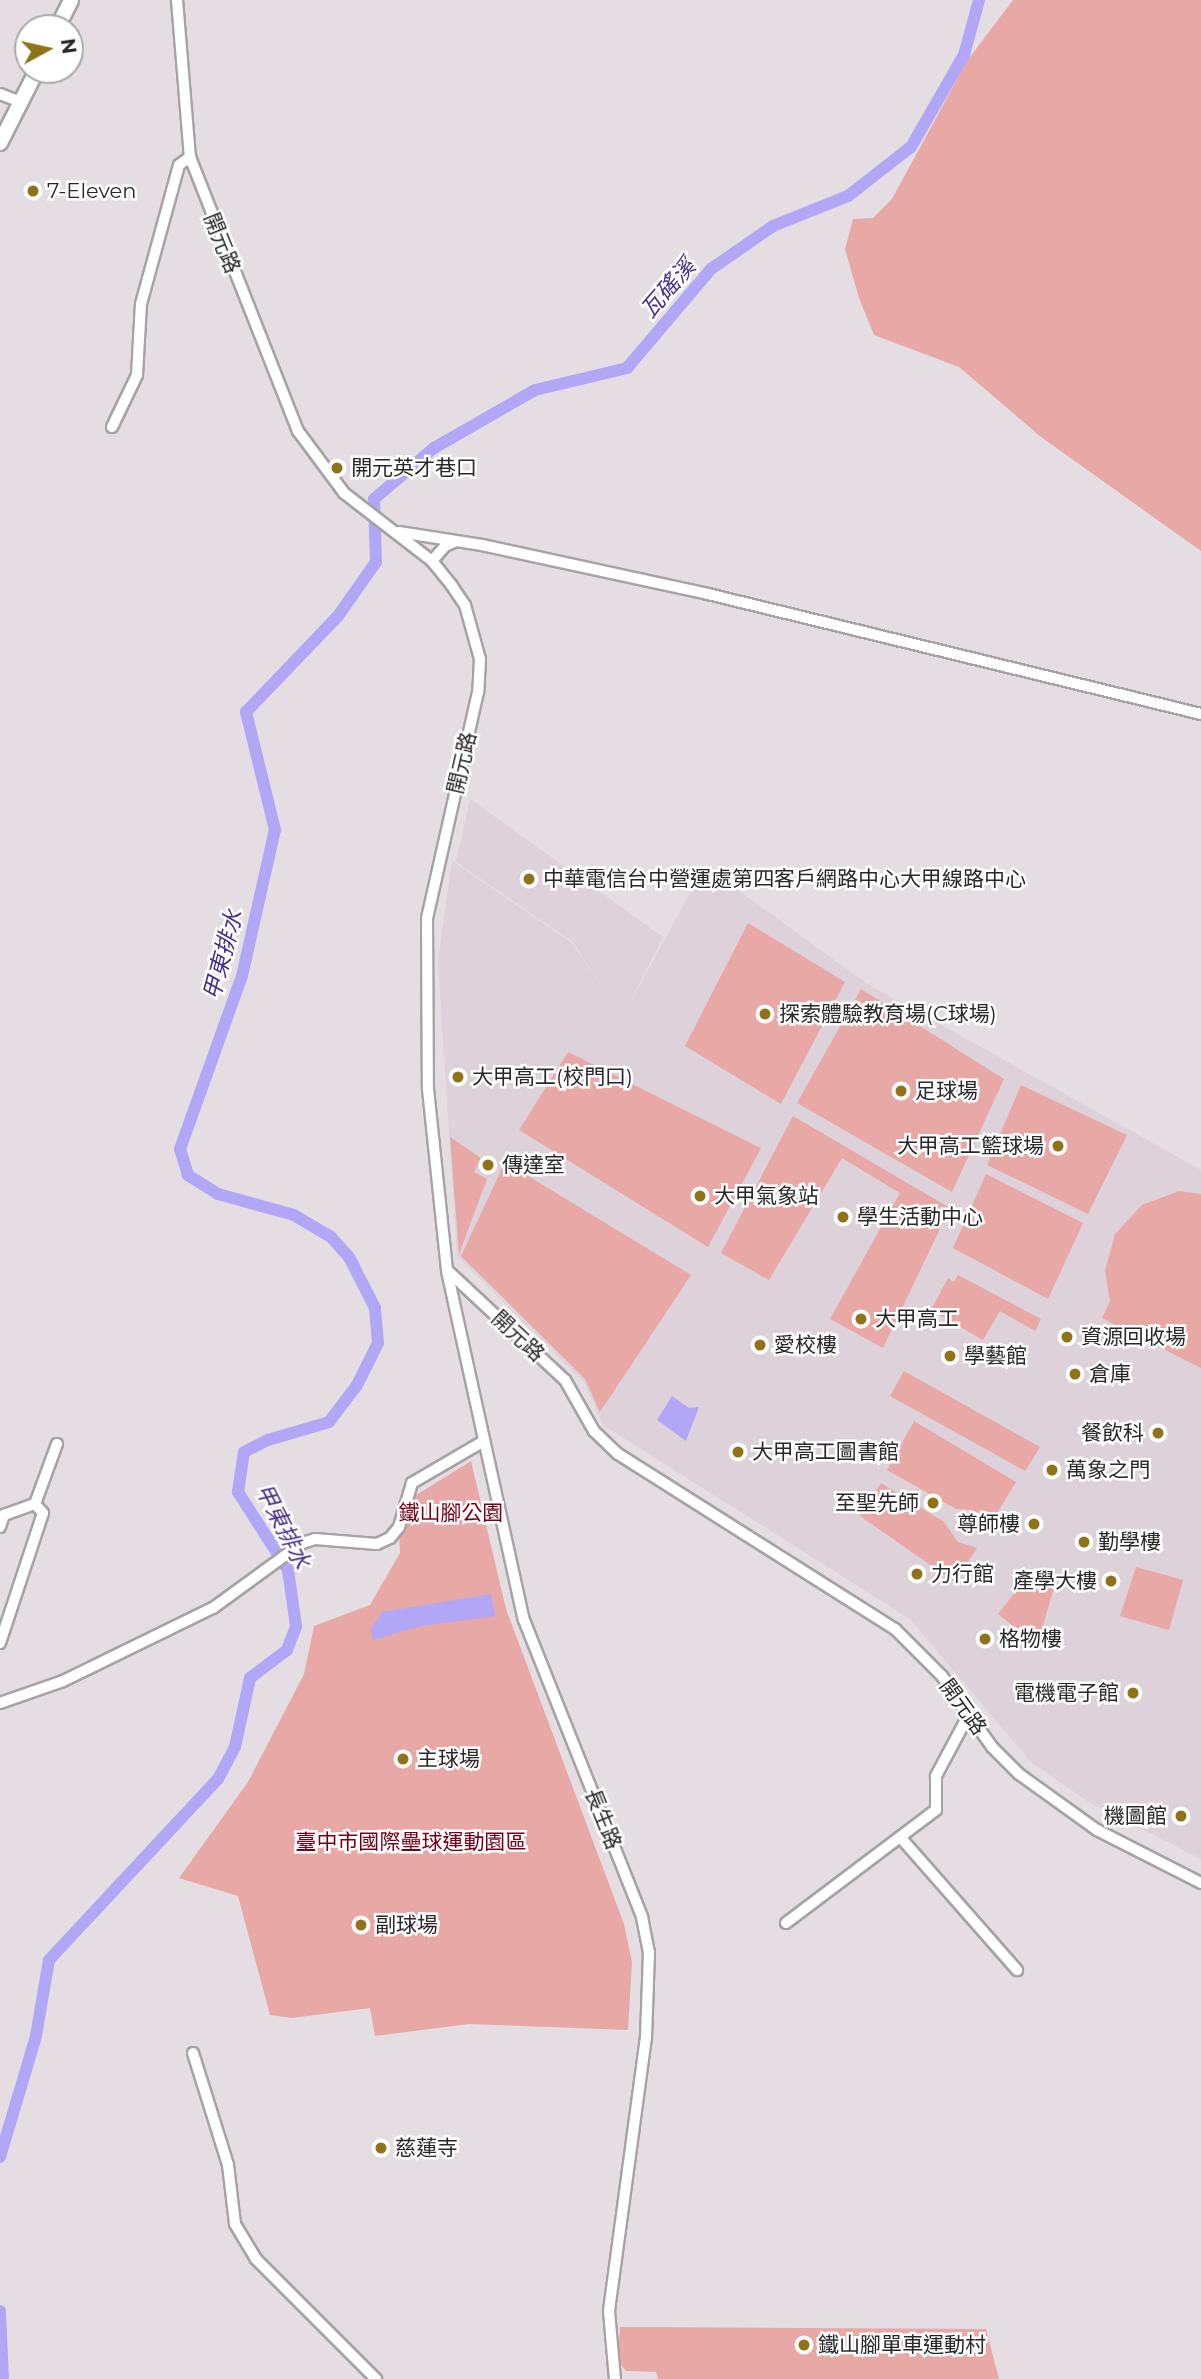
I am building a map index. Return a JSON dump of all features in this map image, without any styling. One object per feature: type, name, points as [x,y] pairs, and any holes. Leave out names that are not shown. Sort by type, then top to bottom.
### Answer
[{"type":"main road","points":[[0,143],[30,84]]},
{"type":"street","name":"開元路","points":[[177,0],[190,157],[298,431],[313,457],[352,500],[432,561],[465,606],[480,659],[478,692],[427,931],[428,1089],[447,1271],[565,1380],[594,1431],[618,1454],[895,1629],[942,1676],[1018,1774],[1097,1830],[1201,1884]]},
{"type":"street","points":[[0,94],[21,102]]},
{"type":"street","points":[[112,427],[137,375],[141,304],[178,165],[190,157]]},
{"type":"street","points":[[395,531],[456,541],[708,594],[1201,714]]},
{"type":"street","points":[[432,561],[445,546],[456,541]]},
{"type":"street","name":"長生路","points":[[447,1271],[524,1620],[642,1917],[649,1952],[646,2037],[609,2311],[615,2379]]},
{"type":"street","points":[[0,1703],[63,1681],[213,1608],[302,1543],[315,1539],[377,1544],[390,1538],[399,1527],[412,1483],[484,1441]]},
{"type":"street","points":[[36,1504],[57,1444]]},
{"type":"street","points":[[0,1527],[4,1515],[36,1504]]},
{"type":"street","points":[[0,1643],[43,1513],[36,1504]]},
{"type":"street","points":[[786,1923],[936,1810],[936,1776],[969,1714]]},
{"type":"street","points":[[901,1838],[1017,1970]]},
{"type":"street","points":[[193,2053],[228,2165],[235,2224],[256,2259],[376,2379]]},
{"type":"shaded area","name":"大甲高工","points":[[470,799],[663,937],[624,1014],[705,866],[866,983],[1201,1170],[1201,1859],[1090,1803],[1031,1762],[910,1619],[603,1425],[584,1382],[457,1256],[438,962],[452,861],[572,943],[608,996],[573,942],[456,862]]},
{"type":"shaded area","points":[[672,1396],[689,1408],[699,1407],[686,1441],[657,1420]]},
{"type":"shaded area","points":[[491,1594],[495,1616],[421,1626],[373,1640],[371,1629],[382,1612]]},
{"type":"green space","points":[[1013,0],[1201,0],[1201,551],[1041,437],[959,367],[874,335],[859,298],[845,249],[853,219],[873,218],[892,199],[967,61]]},
{"type":"green space","name":"探索體驗教育場(C球場)","points":[[748,923],[845,982],[781,1104],[685,1046]]},
{"type":"green space","name":"足球場","points":[[861,989],[1004,1079],[952,1192],[797,1103]]},
{"type":"green space","points":[[568,1052],[761,1148],[708,1247],[519,1130]]},
{"type":"green space","name":"大甲高工籃球場","points":[[1021,1085],[1127,1135],[1088,1214],[987,1165]]},
{"type":"green space","points":[[793,1116],[950,1208],[883,1348],[830,1319],[900,1193],[842,1158],[769,1280],[721,1253]]},
{"type":"green space","points":[[450,1137],[481,1158],[474,1172],[487,1179],[459,1254]]},
{"type":"green space","points":[[505,1162],[691,1275],[600,1412],[585,1379],[461,1256]]},
{"type":"green space","name":"大甲高工籃球場","points":[[986,1174],[1083,1223],[1048,1299],[953,1248]]},
{"type":"green space","points":[[1179,1191],[1201,1194],[1201,1368],[1102,1318],[1110,1301],[1105,1271],[1115,1234],[1142,1205]]},
{"type":"green space","points":[[958,1275],[1041,1319],[1035,1331],[1000,1311],[983,1340],[931,1310],[948,1278],[954,1282]]},
{"type":"green space","points":[[904,1371],[1040,1447],[1025,1471],[890,1396]]},
{"type":"green space","points":[[914,1421],[1016,1482],[993,1520],[972,1510],[956,1509],[887,1470]]},
{"type":"green space","name":"臺中市國際壘球運動園區","points":[[471,1461],[506,1609],[624,1924],[632,1962],[628,2030],[469,2024],[375,2036],[370,2008],[292,2018],[270,2015],[238,1896],[179,1878],[248,1782],[304,1674],[314,1626],[370,1605],[400,1553],[399,1532],[413,1497]]},
{"type":"green space","points":[[881,1483],[944,1522],[958,1542],[977,1548],[955,1582],[860,1516]]},
{"type":"green space","points":[[1136,1567],[1183,1580],[1169,1630],[1120,1616]]},
{"type":"green space","points":[[1024,1581],[1039,1591],[1046,1581],[1055,1585],[1037,1645],[998,1614]]},
{"type":"green space","name":"鐵山腳單車運動村","points":[[620,2327],[986,2329],[999,2379],[658,2379],[656,2372],[626,2371],[618,2361]]},
{"type":"waterway","name":"甲東排水","points":[[0,2157],[36,2036],[49,1960],[218,1779],[235,1747],[250,1678],[287,1650],[296,1626],[288,1570],[238,1492],[244,1452],[268,1440],[329,1422],[357,1385],[378,1343],[375,1308],[349,1257],[331,1237],[294,1215],[218,1194],[188,1175],[180,1149],[242,976],[275,830],[246,712],[338,616],[376,562],[374,499],[434,448],[535,390],[627,368],[711,269],[773,226],[848,196],[911,147],[964,55],[979,0]]},
{"type":"waterway","name":"甲東排水","points":[[0,2311],[3,2379]]},
{"type":"place","name":"7-Eleven","points":[[33,191]]},
{"type":"place","name":"開元英才巷口","points":[[337,468]]},
{"type":"place","name":"中華電信台中營運處第四客戶網路中心大甲線路中心","points":[[529,879]]},
{"type":"place","name":"探索體驗教育場(C球場)","points":[[765,1014]]},
{"type":"place","name":"大甲高工(校門口)","points":[[458,1077]]},
{"type":"place","name":"足球場","points":[[901,1091]]},
{"type":"place","name":"大甲高工籃球場","points":[[1058,1146]]},
{"type":"place","name":"傳達室","points":[[488,1165]]},
{"type":"place","name":"大甲氣象站","points":[[700,1196]]},
{"type":"place","name":"學生活動中心","points":[[843,1217]]},
{"type":"place","name":"大甲高工","points":[[861,1319]]},
{"type":"place","name":"資源回收場","points":[[1067,1337]]},
{"type":"place","name":"愛校樓","points":[[760,1345]]},
{"type":"place","name":"學藝館","points":[[950,1356]]},
{"type":"place","name":"倉庫","points":[[1075,1374]]},
{"type":"place","name":"餐飲科","points":[[1158,1433]]},
{"type":"place","name":"大甲高工圖書館","points":[[738,1452]]},
{"type":"place","name":"萬象之門","points":[[1052,1470]]},
{"type":"place","name":"至聖先師","points":[[933,1503]]},
{"type":"place","name":"尊師樓","points":[[1034,1524]]},
{"type":"place","name":"勤學樓","points":[[1084,1542]]},
{"type":"place","name":"力行館","points":[[917,1574]]},
{"type":"place","name":"產學大樓","points":[[1111,1581]]},
{"type":"place","name":"格物樓","points":[[985,1639]]},
{"type":"place","name":"電機電子館","points":[[1133,1693]]},
{"type":"place","name":"主球場","points":[[403,1759]]},
{"type":"place","name":"機圖館","points":[[1181,1816]]},
{"type":"place","name":"副球場","points":[[361,1925]]},
{"type":"place","name":"慈蓮寺","points":[[381,2148]]},
{"type":"place","name":"鐵山腳單車運動村","points":[[804,2345]]},
{"type":"water label","name":"瓦磘溪","points":[[668,288]]},
{"type":"park label","name":"鐵山腳公園","points":[[451,1513]]}]
